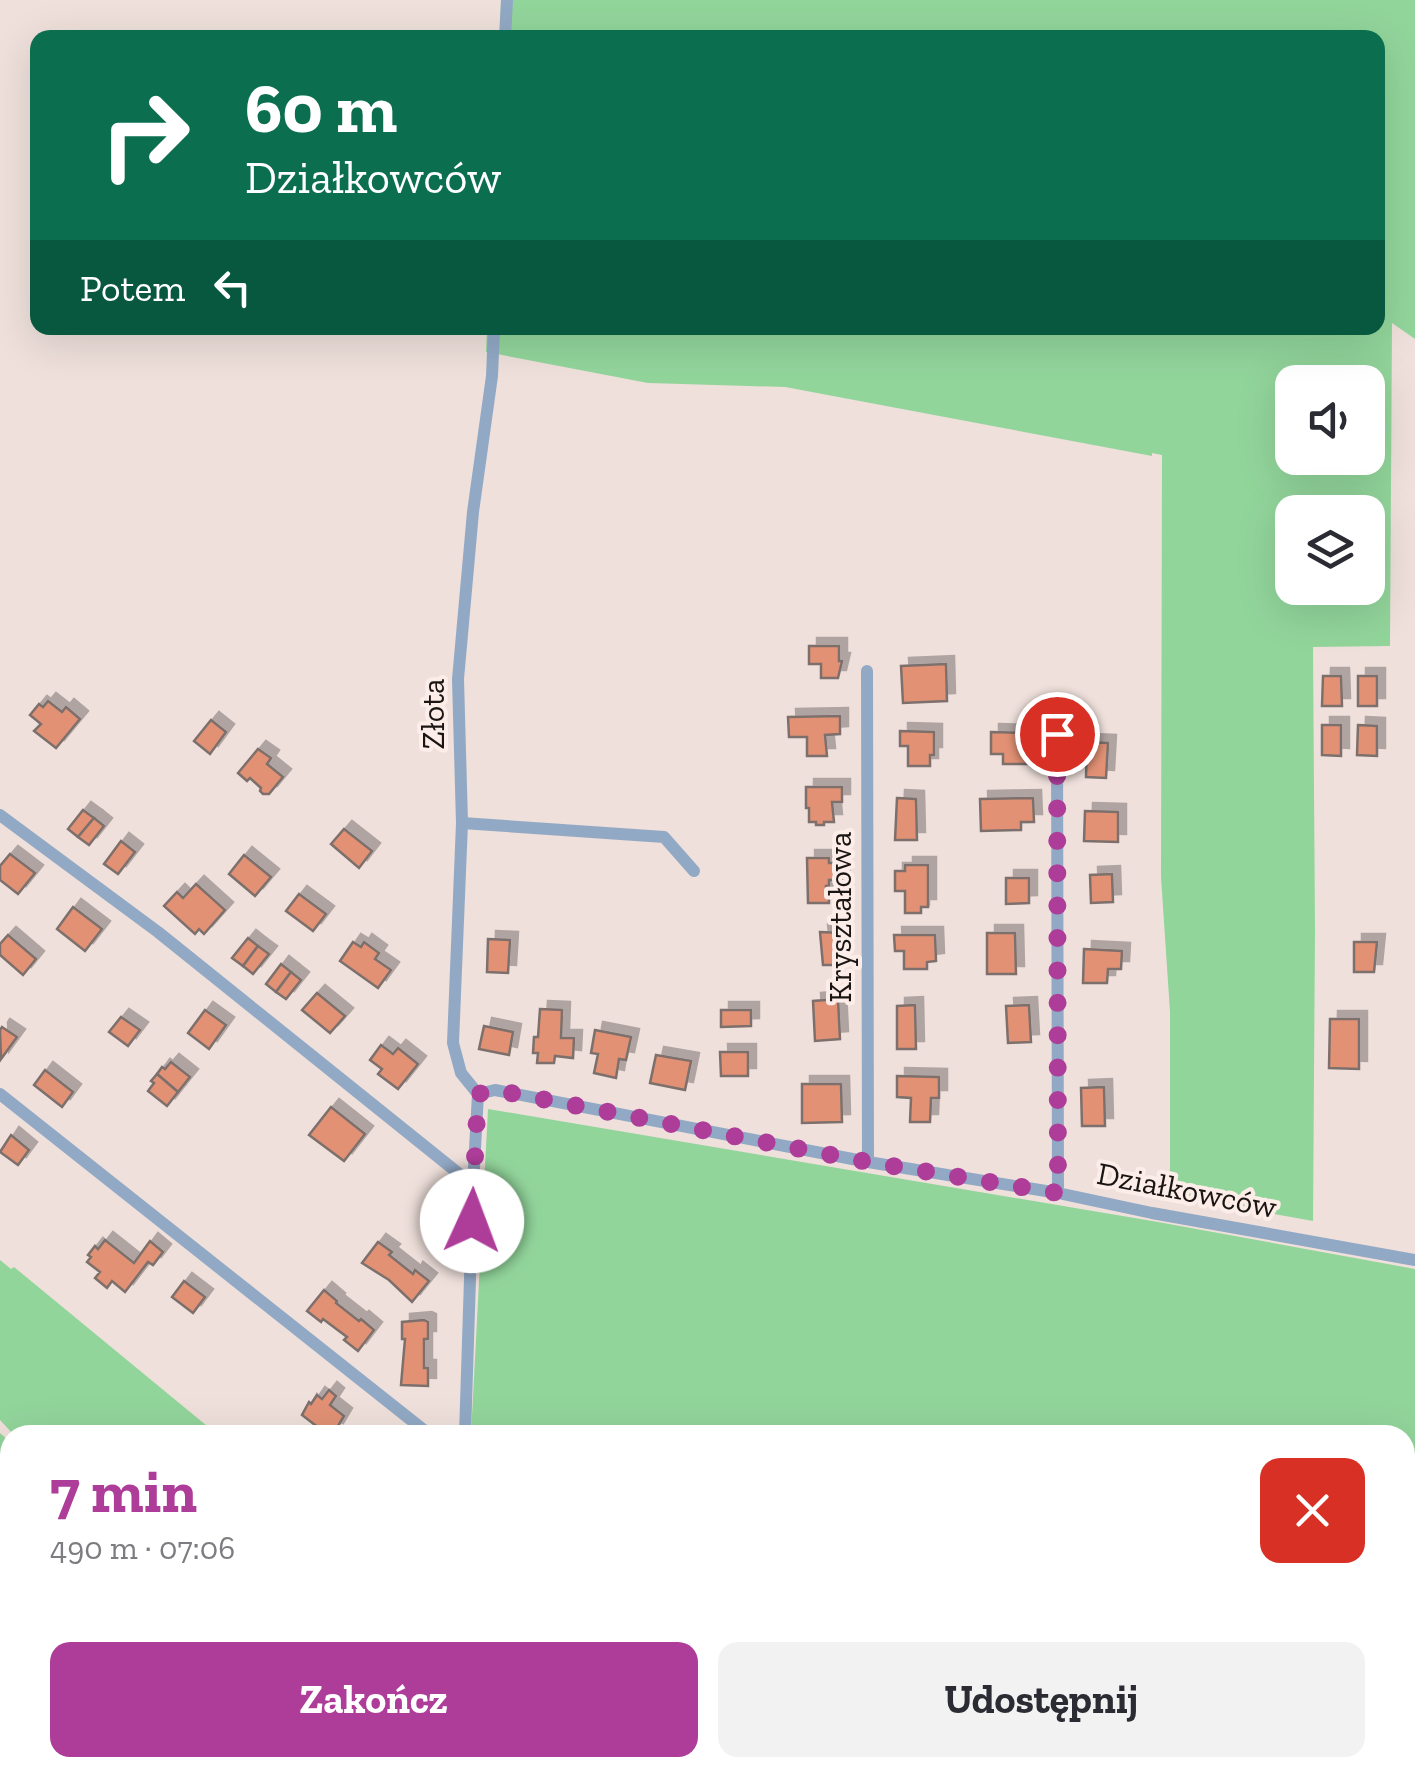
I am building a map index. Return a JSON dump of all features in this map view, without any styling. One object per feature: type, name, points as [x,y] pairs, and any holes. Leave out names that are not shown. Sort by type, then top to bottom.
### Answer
[{"type":"street","points":[[506,30],[507,0]]},
{"type":"street","name":"Złota","points":[[478,1094],[460,1073],[453,1044],[462,824],[458,679],[494,335]]},
{"type":"street","name":"Kryształowa","points":[[866,671],[868,1162]]},
{"type":"street","points":[[1057,734],[1058,1193]]},
{"type":"street","points":[[0,815],[158,932],[472,1186]]},
{"type":"street","points":[[462,824],[664,838],[694,871]]},
{"type":"street","name":"Działkowców","points":[[478,1094],[495,1090],[868,1162],[1415,1260]]},
{"type":"street","points":[[0,1094],[417,1425]]},
{"type":"street","points":[[465,1425],[478,1094]]},
{"type":"green space","points":[[501,0],[1415,0],[1415,339],[1392,323],[1390,646],[1313,647],[1313,1221],[1168,1195],[1170,1012],[1161,877],[1162,455],[785,387],[648,383],[486,352],[487,335],[1385,335],[1385,30],[500,30]]},
{"type":"green space","points":[[488,1109],[1415,1269],[1415,1425],[472,1425]]},
{"type":"green space","points":[[0,1260],[11,1269],[14,1267],[206,1425],[5,1425],[0,1420]]},
{"type":"building","points":[[809,646],[839,646],[842,661],[838,678],[821,678],[821,664],[809,664]]},
{"type":"building","points":[[946,664],[947,701],[903,703],[901,666]]},
{"type":"building","points":[[1323,676],[1341,676],[1342,706],[1322,706]]},
{"type":"building","points":[[1358,676],[1377,676],[1377,706],[1358,706]]},
{"type":"building","points":[[48,701],[62,712],[66,707],[80,719],[56,748],[34,731],[41,724],[30,715],[39,704],[43,707]]},
{"type":"building","points":[[840,716],[840,734],[825,735],[827,756],[807,756],[807,737],[789,737],[788,717]]},
{"type":"building","points":[[211,720],[226,732],[210,754],[194,741]]},
{"type":"building","points":[[1322,725],[1341,725],[1341,756],[1322,755]]},
{"type":"building","points":[[1358,725],[1377,726],[1377,756],[1357,755]]},
{"type":"building","points":[[900,731],[934,732],[930,766],[908,766],[908,746],[900,746]]},
{"type":"building","points":[[991,732],[1032,733],[1027,764],[1003,764],[1003,754],[991,754]]},
{"type":"building","points":[[1087,742],[1108,743],[1106,778],[1086,777]]},
{"type":"building","points":[[258,749],[271,758],[267,764],[283,777],[269,794],[263,794],[250,778],[247,781],[238,773]]},
{"type":"building","points":[[806,787],[842,787],[842,802],[832,802],[834,822],[809,822]]},
{"type":"building","points":[[897,798],[916,799],[917,840],[895,840]]},
{"type":"building","points":[[1033,798],[1034,822],[1021,822],[1021,830],[981,831],[980,799]]},
{"type":"building","points":[[83,810],[94,818],[78,837],[68,829]]},
{"type":"building","points":[[1085,811],[1118,812],[1118,842],[1084,841]]},
{"type":"building","points":[[94,818],[104,826],[89,845],[78,837]]},
{"type":"building","points":[[344,829],[372,851],[359,868],[331,844]]},
{"type":"building","points":[[121,841],[135,852],[118,874],[104,864]]},
{"type":"building","points":[[10,854],[35,873],[18,894],[0,880],[0,866]]},
{"type":"building","points":[[244,855],[271,877],[255,896],[229,874]]},
{"type":"building","points":[[807,858],[829,858],[829,863],[841,863],[842,880],[829,880],[826,886],[829,903],[808,903]]},
{"type":"building","points":[[905,865],[928,865],[928,907],[921,907],[921,913],[905,913],[905,891],[895,891],[895,871],[905,871]]},
{"type":"building","points":[[1112,874],[1113,902],[1091,903],[1090,875]]},
{"type":"building","points":[[1006,878],[1029,878],[1029,903],[1006,904]]},
{"type":"building","points":[[196,884],[225,910],[204,934],[199,929],[195,934],[164,906],[177,892],[183,898]]},
{"type":"building","points":[[299,894],[326,914],[313,931],[286,911]]},
{"type":"building","points":[[73,907],[102,929],[85,951],[57,929]]},
{"type":"building","points":[[820,932],[842,933],[842,965],[823,965]]},
{"type":"building","points":[[987,933],[1015,933],[1016,974],[987,974]]},
{"type":"building","points":[[8,935],[36,959],[23,975],[0,955],[0,944]]},
{"type":"building","points":[[894,935],[935,935],[936,961],[927,962],[927,969],[904,969],[904,951],[895,951]]},
{"type":"building","points":[[248,938],[258,946],[243,966],[232,958]]},
{"type":"building","points":[[488,939],[510,940],[508,973],[487,972]]},
{"type":"building","points":[[353,942],[361,947],[364,942],[379,953],[375,959],[391,970],[378,988],[340,961]]},
{"type":"building","points":[[1354,942],[1377,942],[1374,972],[1354,972]]},
{"type":"building","points":[[258,946],[269,954],[253,974],[243,966]]},
{"type":"building","points":[[1084,949],[1122,951],[1121,969],[1108,969],[1107,983],[1083,983]]},
{"type":"building","points":[[281,964],[291,972],[276,992],[266,984]]},
{"type":"building","points":[[291,972],[301,980],[286,999],[276,992]]},
{"type":"building","points":[[317,993],[345,1016],[330,1033],[302,1010]]},
{"type":"building","points":[[838,999],[840,1039],[815,1041],[813,1001]]},
{"type":"building","points":[[915,1005],[916,1049],[897,1049],[897,1006]]},
{"type":"building","points":[[1029,1005],[1031,1042],[1008,1043],[1006,1006]]},
{"type":"building","points":[[540,1009],[562,1010],[561,1038],[574,1038],[573,1058],[555,1056],[554,1063],[537,1063],[538,1053],[533,1053]]},
{"type":"building","points":[[205,1010],[226,1025],[209,1049],[188,1033]]},
{"type":"building","points":[[721,1010],[751,1010],[751,1026],[721,1027]]},
{"type":"building","points":[[121,1017],[140,1030],[128,1046],[109,1032]]},
{"type":"building","points":[[1330,1019],[1359,1019],[1359,1069],[1329,1068]]},
{"type":"building","points":[[484,1026],[513,1032],[509,1055],[479,1049]]},
{"type":"building","points":[[2,1027],[17,1037],[1,1059],[0,1030]]},
{"type":"building","points":[[595,1030],[631,1037],[626,1060],[619,1059],[616,1078],[594,1073],[598,1054],[591,1053]]},
{"type":"building","points":[[381,1045],[393,1054],[398,1048],[418,1064],[398,1089],[378,1074],[382,1069],[370,1060]]},
{"type":"building","points":[[720,1052],[748,1052],[748,1076],[721,1076]]},
{"type":"building","points":[[656,1055],[691,1061],[685,1090],[650,1083]]},
{"type":"building","points":[[171,1062],[190,1077],[178,1092],[157,1074]]},
{"type":"building","points":[[45,1070],[73,1092],[62,1107],[34,1085]]},
{"type":"building","points":[[157,1074],[178,1092],[167,1106],[148,1091]]},
{"type":"building","points":[[897,1076],[939,1077],[939,1098],[931,1098],[930,1122],[910,1122],[911,1098],[897,1097]]},
{"type":"building","points":[[802,1084],[841,1084],[842,1122],[802,1123]]},
{"type":"building","points":[[1104,1087],[1105,1126],[1082,1126],[1081,1088]]},
{"type":"building","points":[[331,1107],[365,1134],[344,1161],[309,1135]]},
{"type":"building","points":[[11,1135],[29,1150],[18,1165],[0,1152]]},
{"type":"building","points":[[105,1240],[134,1263],[150,1241],[163,1252],[153,1265],[148,1262],[125,1292],[112,1281],[107,1288],[95,1278],[100,1272],[87,1262],[95,1246],[98,1249]]},
{"type":"building","points":[[378,1242],[413,1274],[415,1270],[429,1281],[412,1302],[389,1280],[362,1263]]},
{"type":"building","points":[[184,1281],[205,1297],[193,1313],[172,1297]]},
{"type":"building","points":[[324,1290],[374,1330],[358,1351],[344,1340],[347,1337],[307,1311]]},
{"type":"building","points":[[402,1322],[428,1322],[424,1368],[428,1368],[428,1386],[401,1385],[405,1339]]},
{"type":"building","points":[[329,1390],[336,1396],[330,1405],[344,1416],[339,1425],[315,1425],[302,1415],[317,1395],[322,1399]]},
{"type":"route","points":[[472,1221],[478,1094],[495,1090],[868,1162],[1058,1193],[1057,734]]}]
